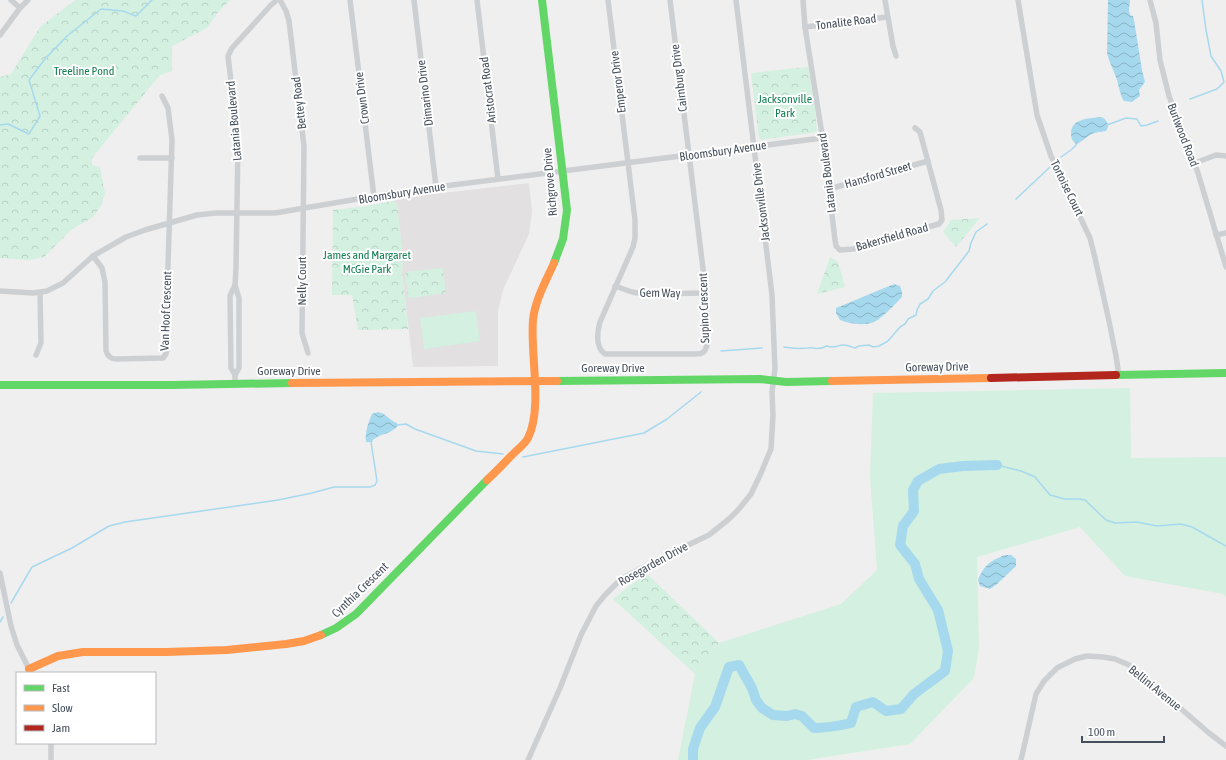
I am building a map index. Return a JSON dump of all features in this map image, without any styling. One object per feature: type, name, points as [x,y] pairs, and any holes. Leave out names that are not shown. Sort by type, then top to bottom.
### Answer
[{"type":"street","points":[[11,0],[20,8]]},
{"type":"street","points":[[0,35],[20,8],[28,0]]},
{"type":"street","name":"Latania Boulevard","points":[[235,379],[231,368],[230,296],[235,285],[238,141],[228,56],[236,43],[277,0]]},
{"type":"street","name":"Bettey Road","points":[[280,0],[289,21],[304,146],[304,208]]},
{"type":"street","name":"Crown Drive","points":[[350,0],[374,197]]},
{"type":"street","name":"Dimarino Drive","points":[[414,0],[436,187]]},
{"type":"street","name":"Aristocrat Road","points":[[477,0],[498,179]]},
{"type":"street","name":"Richgrove Drive","points":[[533,381],[532,332],[534,314],[539,295],[557,255],[566,225],[567,210],[542,0]]},
{"type":"street","name":"Emperor Drive","points":[[608,0],[628,163]]},
{"type":"street","name":"Cairnburg Drive","points":[[670,0],[689,155]]},
{"type":"street","name":"Jacksonville Drive","points":[[736,0],[772,295],[775,369],[774,381]]},
{"type":"street","name":"Latania Boulevard","points":[[803,0],[805,27],[822,138],[836,246],[840,250]]},
{"type":"street","points":[[885,0],[887,17],[896,56]]},
{"type":"street","name":"Tortoise Court","points":[[1018,0],[1037,114],[1051,156],[1090,238],[1109,321],[1119,376]]},
{"type":"street","name":"Burlwood Road","points":[[1150,0],[1156,23],[1160,60],[1169,96],[1195,162],[1226,267]]},
{"type":"street","name":"Tonalite Road","points":[[805,27],[887,17]]},
{"type":"street","points":[[162,96],[168,108],[172,140],[169,223]]},
{"type":"street","name":"Bakersfield Road","points":[[840,250],[853,249],[939,224],[942,220],[942,215],[920,132],[915,128]]},
{"type":"street","name":"Bloomsbury Avenue","points":[[0,291],[40,293],[47,291],[63,283],[93,256],[131,235],[202,214],[275,213],[405,191],[822,138]]},
{"type":"street","name":"Supino Crescent","points":[[628,163],[635,220],[635,238],[633,247],[602,316],[598,331],[598,345],[600,351],[604,354],[701,354],[705,351],[707,345],[706,293],[689,155]]},
{"type":"street","points":[[1195,162],[1216,156],[1226,156]]},
{"type":"street","points":[[140,158],[172,158]]},
{"type":"street","name":"Hansford Street","points":[[829,189],[928,161]]},
{"type":"street","name":"Nelly Court","points":[[304,208],[302,333],[308,353]]},
{"type":"street","name":"Van Hoof Crescent","points":[[93,256],[102,268],[106,282],[106,352],[108,355],[112,359],[163,358],[167,349],[166,297],[169,223]]},
{"type":"street","points":[[1216,235],[1226,233]]},
{"type":"street","name":"Gem Way","points":[[616,286],[632,292],[643,294],[706,293]]},
{"type":"street","points":[[36,355],[41,343],[40,293]]},
{"type":"street","name":"Goreway Drive","points":[[0,385],[172,385],[235,379],[533,381],[754,379],[786,382],[824,380],[1226,373]]},
{"type":"street","name":"Cynthia Crescent","points":[[30,671],[58,656],[83,652],[218,651],[304,641],[338,628],[356,614],[527,440],[530,435],[534,411],[533,381]]},
{"type":"street","name":"Rosegarden Drive","points":[[528,760],[560,688],[581,635],[596,606],[605,595],[622,580],[665,556],[709,535],[729,519],[751,494],[771,449],[774,381]]},
{"type":"street","points":[[0,573],[11,626],[17,646],[30,671]]},
{"type":"street","name":"Bellini Avenue","points":[[1021,760],[1036,694],[1044,682],[1057,668],[1075,659],[1088,656],[1103,656],[1128,664],[1226,746]]},
{"type":"street","points":[[51,744],[51,760]]},
{"type":"shaded area","points":[[529,183],[532,211],[529,234],[503,290],[498,311],[498,366],[413,367],[402,272],[403,259],[397,204],[392,201],[408,197]]},
{"type":"green space","name":"Treeline Pond","points":[[75,0],[230,0],[219,11],[207,28],[172,46],[172,71],[160,75],[92,158],[92,165],[100,167],[105,193],[101,206],[92,218],[72,229],[44,257],[29,260],[0,258],[0,77],[11,74],[40,27]]},
{"type":"green space","name":"Jacksonville Park","points":[[808,67],[815,108],[817,132],[761,140],[759,138],[751,73]]},
{"type":"green space","name":"James and Margaret McGie Park","points":[[392,201],[397,204],[408,329],[358,330],[352,295],[332,295],[333,210]]},
{"type":"green space","points":[[980,218],[956,247],[943,232],[951,220]]},
{"type":"green space","points":[[830,257],[838,262],[845,287],[817,294]]},
{"type":"green space","points":[[443,268],[446,293],[411,298],[408,297],[405,272]]},
{"type":"green space","points":[[476,311],[480,341],[424,349],[420,318]]},
{"type":"green space","points":[[1130,388],[1131,458],[1226,457],[1226,597],[1223,594],[1125,576],[1080,527],[977,557],[979,648],[974,678],[910,744],[807,760],[678,760],[695,674],[719,643],[841,604],[877,570],[870,477],[873,393]]},
{"type":"green space","points":[[646,573],[719,643],[695,674],[613,599]]},
{"type":"water","points":[[1108,0],[1130,0],[1129,10],[1130,15],[1133,16],[1134,20],[1145,82],[1139,90],[1140,96],[1132,102],[1124,101],[1107,53]]},
{"type":"water","points":[[1099,117],[1103,118],[1107,122],[1108,127],[1106,131],[1094,133],[1076,144],[1071,136],[1074,124],[1081,120]]},
{"type":"water","points":[[894,284],[900,286],[902,297],[881,318],[874,322],[861,324],[848,323],[840,320],[836,313],[836,308]]},
{"type":"water","points":[[378,412],[398,425],[392,431],[377,437],[371,442],[366,442],[366,431],[372,414]]},
{"type":"water","points":[[1005,555],[1011,555],[1016,559],[1016,566],[990,589],[980,586],[978,580],[985,567],[995,559]]},
{"type":"waterway","points":[[0,125],[8,124],[29,134],[40,116],[29,80],[45,59],[67,36],[101,9],[123,11],[136,16],[152,0]]},
{"type":"waterway","points":[[1190,99],[1217,89],[1224,82],[1221,71],[1211,56],[1202,0]]},
{"type":"waterway","points":[[1107,125],[1126,118],[1137,119],[1141,126],[1158,121]]},
{"type":"waterway","points":[[1061,157],[1077,144]]},
{"type":"waterway","points":[[1016,199],[1050,167]]},
{"type":"waterway","points":[[784,347],[796,349],[819,349],[827,346],[834,347],[844,345],[855,348],[869,345],[873,347],[879,346],[888,341],[908,319],[916,315],[920,304],[928,299],[933,291],[945,282],[969,251],[976,232],[987,224]]},
{"type":"waterway","points":[[721,351],[762,348]]},
{"type":"waterway","points":[[523,457],[644,433],[667,419],[701,392]]},
{"type":"waterway","points":[[397,425],[406,424],[415,429],[476,451],[503,454]]},
{"type":"waterway","points":[[11,603],[32,567],[72,548],[109,526],[125,522],[278,500],[334,487],[370,487],[375,485],[377,481],[372,441]]},
{"type":"waterway","points":[[997,465],[1021,471],[1035,477],[1050,495],[1065,499],[1085,500],[1106,520],[1115,523],[1137,522],[1157,526],[1181,524],[1192,527],[1226,546]]},
{"type":"waterway","points":[[693,760],[693,749],[700,728],[715,707],[729,667],[739,665],[752,688],[756,700],[762,708],[773,715],[787,716],[795,714],[802,716],[814,728],[832,727],[851,723],[856,707],[873,702],[886,711],[901,709],[914,694],[945,671],[948,651],[938,610],[919,579],[915,564],[900,545],[903,526],[914,511],[913,490],[918,481],[939,469],[963,466],[997,465]]},
{"type":"waterway","points":[[0,622],[3,617]]},
{"type":"traffic: fast","points":[[542,0],[567,210],[563,239],[554,263]]},
{"type":"traffic: fast","points":[[1116,375],[1226,373]]},
{"type":"traffic: fast","points":[[557,381],[760,379],[786,382],[832,381]]},
{"type":"traffic: fast","points":[[0,385],[292,383]]},
{"type":"traffic: fast","points":[[321,635],[336,628],[356,614],[487,480]]},
{"type":"traffic: slow","points":[[487,480],[525,442],[532,426],[535,412],[533,320],[538,298],[554,263]]},
{"type":"traffic: slow","points":[[832,381],[991,378]]},
{"type":"traffic: slow","points":[[292,383],[557,381]]},
{"type":"traffic: slow","points":[[29,669],[58,656],[83,652],[227,650],[286,644],[304,641],[321,635]]},
{"type":"traffic: jam","points":[[991,378],[1116,375]]}]
